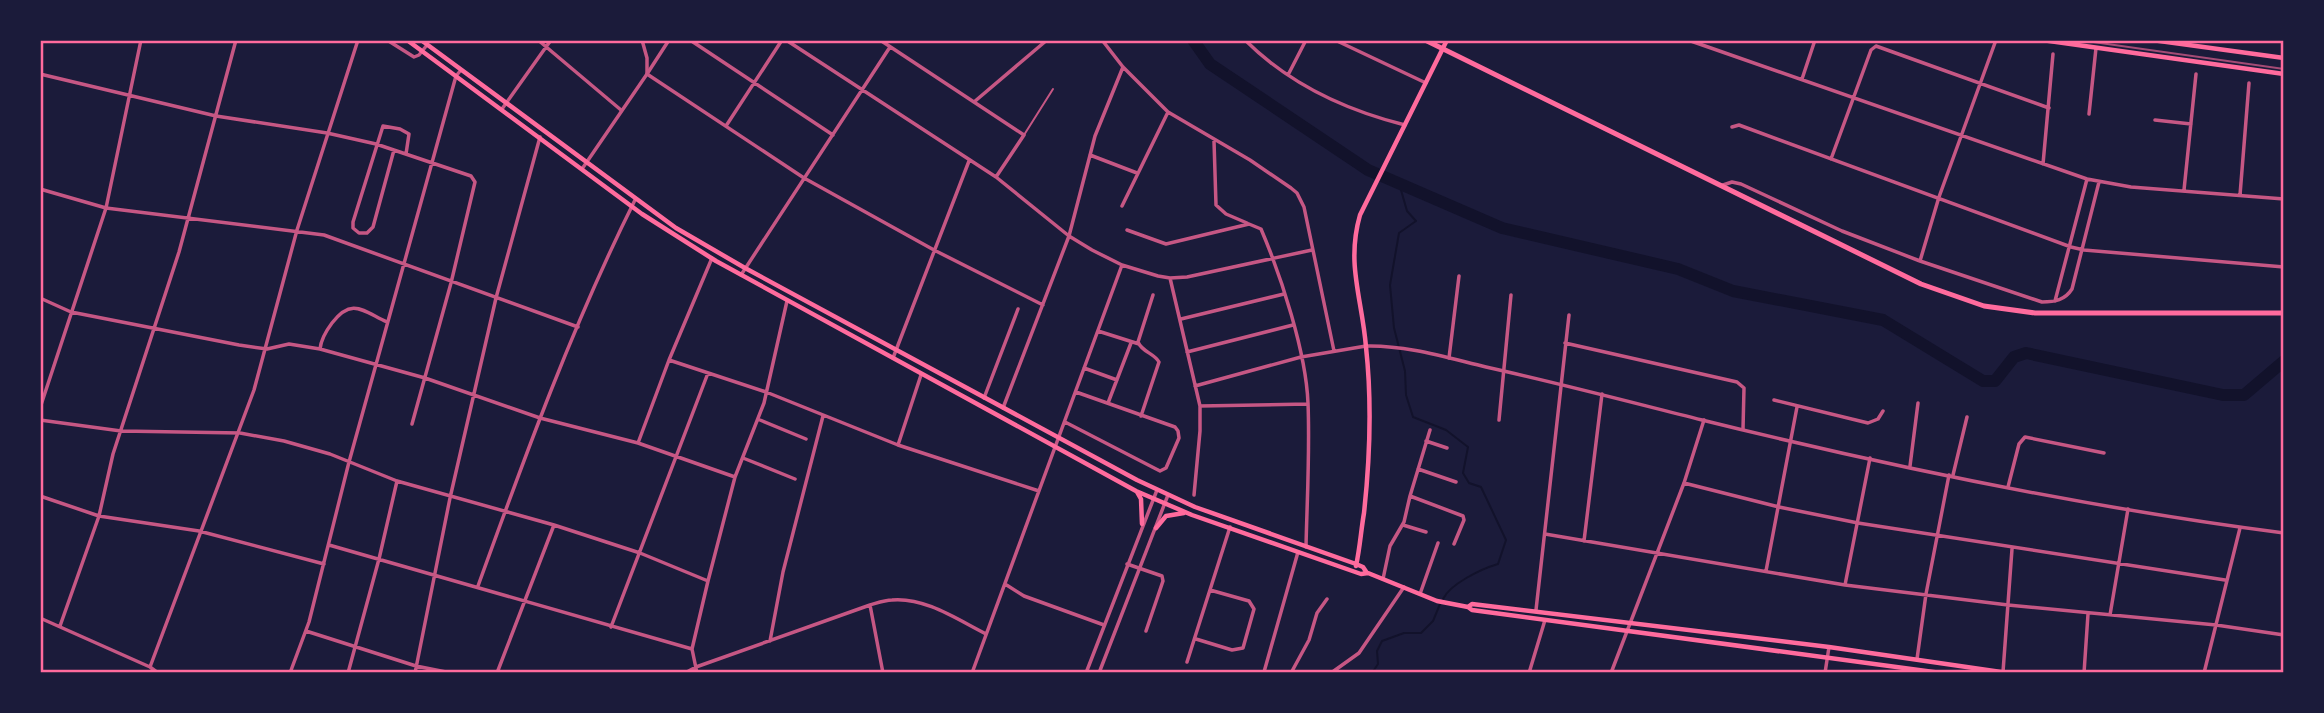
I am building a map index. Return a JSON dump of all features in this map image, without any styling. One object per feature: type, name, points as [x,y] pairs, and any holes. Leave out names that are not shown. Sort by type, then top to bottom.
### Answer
[{"type":"main road","points":[[407,40],[632,206],[712,258],[1055,448],[1165,504],[1472,610],[1941,673]]},
{"type":"main road","points":[[421,40],[635,200],[676,228],[745,268],[1157,490],[1195,507],[1356,564],[1368,573]]},
{"type":"main road","points":[[1425,40],[1921,284],[1984,306],[2035,313],[2284,313]]},
{"type":"main road","points":[[1354,571],[1368,472],[1370,399],[1366,346],[1352,256],[1354,236],[1360,215],[1447,40]]},
{"type":"main road","points":[[2042,40],[2284,75]]},
{"type":"main road","points":[[2152,40],[2284,58]]},
{"type":"main road","points":[[1136,491],[1141,499],[1142,524]]},
{"type":"main road","points":[[1156,528],[1166,516],[1187,513]]},
{"type":"main road","points":[[1468,607],[1472,604],[1536,610],[1829,647],[2004,673]]},
{"type":"street","points":[[40,408],[106,208],[141,40]]},
{"type":"street","points":[[60,626],[99,516],[121,431],[155,329],[236,40]]},
{"type":"street","points":[[150,667],[166,629],[199,531],[240,433],[267,349],[297,230],[358,40]]},
{"type":"street","points":[[387,40],[411,56],[419,55],[428,45]]},
{"type":"street","points":[[538,40],[621,110]]},
{"type":"street","points":[[502,109],[551,40]]},
{"type":"street","points":[[642,40],[647,58],[647,74]]},
{"type":"street","points":[[582,169],[669,40]]},
{"type":"street","points":[[690,40],[833,135]]},
{"type":"street","points":[[726,126],[784,40],[996,177],[1069,236],[1122,265],[1170,278],[1312,250]]},
{"type":"street","points":[[880,40],[1024,135],[996,177]]},
{"type":"street","points":[[974,102],[1047,40]]},
{"type":"street","points":[[1102,40],[1122,67],[1168,112],[1250,160],[1297,193],[1304,207],[1334,351]]},
{"type":"street","points":[[1245,40],[1267,62],[1331,100],[1377,118],[1405,125]]},
{"type":"street","points":[[1288,75],[1306,40]]},
{"type":"street","points":[[1335,40],[1426,83]]},
{"type":"street","points":[[1688,40],[2087,179],[2131,187],[2284,199]]},
{"type":"street","points":[[1802,79],[1815,40]]},
{"type":"street","points":[[1920,261],[1939,197],[1996,40]]},
{"type":"street","points":[[1831,159],[1871,50],[1876,46],[2049,107]]},
{"type":"street","points":[[741,275],[890,47]]},
{"type":"street","points":[[2089,114],[2096,48]]},
{"type":"street","points":[[2043,164],[2053,54]]},
{"type":"street","points":[[1003,409],[1069,236],[1090,155],[1122,67]]},
{"type":"street","points":[[290,673],[306,631],[430,163],[456,76],[461,69]]},
{"type":"street","points":[[40,74],[216,116],[327,133],[376,144],[471,176],[474,181],[451,282],[412,424]]},
{"type":"street","points":[[647,74],[804,178],[934,250],[1043,305]]},
{"type":"street","points":[[2184,190],[2196,74]]},
{"type":"street","points":[[2240,195],[2249,83]]},
{"type":"street","points":[[1122,206],[1168,112]]},
{"type":"street","points":[[2155,120],[2191,124]]},
{"type":"street","points":[[1732,127],[1739,125],[2071,247],[2284,267]]},
{"type":"street","points":[[394,150],[373,227],[368,233],[359,233],[353,228],[353,222],[383,126],[407,131],[410,136],[406,154]]},
{"type":"street","points":[[415,673],[450,498],[496,298],[540,137]]},
{"type":"street","points":[[1214,140],[1216,205],[1226,215],[1261,229],[1273,258],[1301,357],[1308,404],[1306,547]]},
{"type":"street","points":[[1090,155],[1137,173]]},
{"type":"street","points":[[892,359],[969,161]]},
{"type":"street","points":[[2055,301],[2087,179]]},
{"type":"street","points":[[1722,186],[1732,182],[1741,184],[1842,231],[1920,261],[2036,301],[2055,301],[2068,296],[2072,289],[2099,182]]},
{"type":"street","points":[[40,190],[106,208],[324,235],[578,327]]},
{"type":"street","points":[[478,586],[540,418],[635,200]]},
{"type":"street","points":[[1127,230],[1167,244],[1249,224]]},
{"type":"street","points":[[638,443],[668,360],[712,258]]},
{"type":"street","points":[[972,673],[1122,265]]},
{"type":"street","points":[[1447,358],[1459,276]]},
{"type":"street","points":[[1170,278],[1199,406],[1200,431],[1194,495]]},
{"type":"street","points":[[1180,320],[1284,294]]},
{"type":"street","points":[[1139,344],[1138,338],[1153,295]]},
{"type":"street","points":[[1499,420],[1511,295]]},
{"type":"street","points":[[40,298],[71,312],[155,329],[267,349],[289,344],[320,349],[425,378],[540,418],[638,443],[735,477]]},
{"type":"street","points":[[697,673],[692,649],[708,581],[735,477],[759,419],[788,301]]},
{"type":"street","points":[[320,349],[326,330],[348,307],[357,308],[387,322]]},
{"type":"street","points":[[984,398],[1018,309]]},
{"type":"street","points":[[1536,610],[1569,315]]},
{"type":"street","points":[[1187,352],[1293,325]]},
{"type":"street","points":[[1098,331],[1139,344],[1159,362],[1141,416]]},
{"type":"street","points":[[1108,404],[1131,343]]},
{"type":"street","points":[[1565,343],[1737,382],[1744,388],[1743,429]]},
{"type":"street","points":[[1195,386],[1301,357],[1380,346],[1561,383],[1790,441],[1910,467],[2128,509],[2284,533]]},
{"type":"street","points":[[668,360],[766,392],[898,445],[1039,491]]},
{"type":"street","points":[[1084,368],[1117,380]]},
{"type":"street","points":[[611,627],[708,373]]},
{"type":"street","points":[[898,445],[921,375]]},
{"type":"street","points":[[1065,422],[1158,470],[1163,470],[1178,438],[1175,427],[1076,392]]},
{"type":"street","points":[[1584,541],[1602,394]]},
{"type":"street","points":[[1774,400],[1868,423],[1878,419],[1883,411]]},
{"type":"street","points":[[1910,467],[1918,403]]},
{"type":"street","points":[[1199,406],[1308,404]]},
{"type":"street","points":[[1766,571],[1797,407]]},
{"type":"street","points":[[770,641],[783,572],[823,416]]},
{"type":"street","points":[[1917,659],[1937,536],[1967,417]]},
{"type":"street","points":[[759,419],[806,439]]},
{"type":"street","points":[[40,420],[121,431],[240,433],[284,441],[450,498],[554,525],[640,554],[708,581]]},
{"type":"street","points":[[1611,673],[1684,483],[1704,420]]},
{"type":"street","points":[[1383,579],[1390,546],[1403,524],[1430,430]]},
{"type":"street","points":[[2008,487],[2018,444],[2025,437],[2104,453]]},
{"type":"street","points":[[1426,441],[1447,448]]},
{"type":"street","points":[[743,458],[794,479]]},
{"type":"street","points":[[1845,585],[1870,458]]},
{"type":"street","points":[[1418,469],[1456,482]]},
{"type":"street","points":[[348,673],[397,481]]},
{"type":"street","points":[[1684,483],[1858,523],[2225,580]]},
{"type":"street","points":[[1086,673],[1157,490]]},
{"type":"street","points":[[1099,673],[1168,495]]},
{"type":"street","points":[[40,496],[99,516],[199,531],[324,564]]},
{"type":"street","points":[[1410,496],[1463,516],[1464,520],[1454,544]]},
{"type":"street","points":[[2110,615],[2128,509]]},
{"type":"street","points":[[1403,524],[1426,532]]},
{"type":"street","points":[[497,673],[554,525]]},
{"type":"street","points":[[1187,662],[1230,527]]},
{"type":"street","points":[[2204,673],[2240,528]]},
{"type":"street","points":[[1545,534],[1845,585],[2088,614],[2216,625],[2284,635]]},
{"type":"street","points":[[1420,594],[1438,543]]},
{"type":"street","points":[[329,545],[692,649]]},
{"type":"street","points":[[2004,673],[2012,548]]},
{"type":"street","points":[[1264,671],[1298,551]]},
{"type":"street","points":[[1127,564],[1161,576],[1163,581],[1146,631]]},
{"type":"street","points":[[1005,584],[1024,596],[1104,625]]},
{"type":"street","points":[[1332,673],[1359,653],[1404,587]]},
{"type":"street","points":[[1196,639],[1232,650],[1243,648],[1254,609],[1249,601],[1210,590]]},
{"type":"street","points":[[1291,673],[1309,640],[1317,612],[1327,599]]},
{"type":"street","points":[[685,673],[870,605],[892,600],[909,601],[938,609],[986,634]]},
{"type":"street","points":[[870,605],[883,673]]},
{"type":"street","points":[[2084,673],[2088,614]]},
{"type":"street","points":[[40,618],[158,673]]},
{"type":"street","points":[[1529,673],[1545,620]]},
{"type":"street","points":[[306,631],[416,666],[451,673]]},
{"type":"street","points":[[1825,673],[1829,647]]},
{"type":"lane","points":[[1024,135],[1054,89]]},
{"type":"waterway","points":[[1193,40],[1210,64],[1368,170],[1502,228],[1678,269],[1733,291],[1883,320],[1983,381],[1995,381],[2014,357],[2026,353],[2223,395],[2244,395],[2284,361]]},
{"type":"waterway","points":[[1399,183],[1407,211],[1416,221],[1399,233],[1390,285],[1394,328],[1405,371],[1406,395],[1413,417],[1446,430],[1468,447],[1463,473],[1469,483],[1481,487],[1506,540],[1498,564],[1459,583],[1443,599]]},
{"type":"waterway","points":[[1372,673],[1378,664],[1377,651],[1382,641],[1404,633],[1421,633],[1433,621],[1440,604]]},
{"type":"railway","points":[[2079,40],[2284,69]]}]
